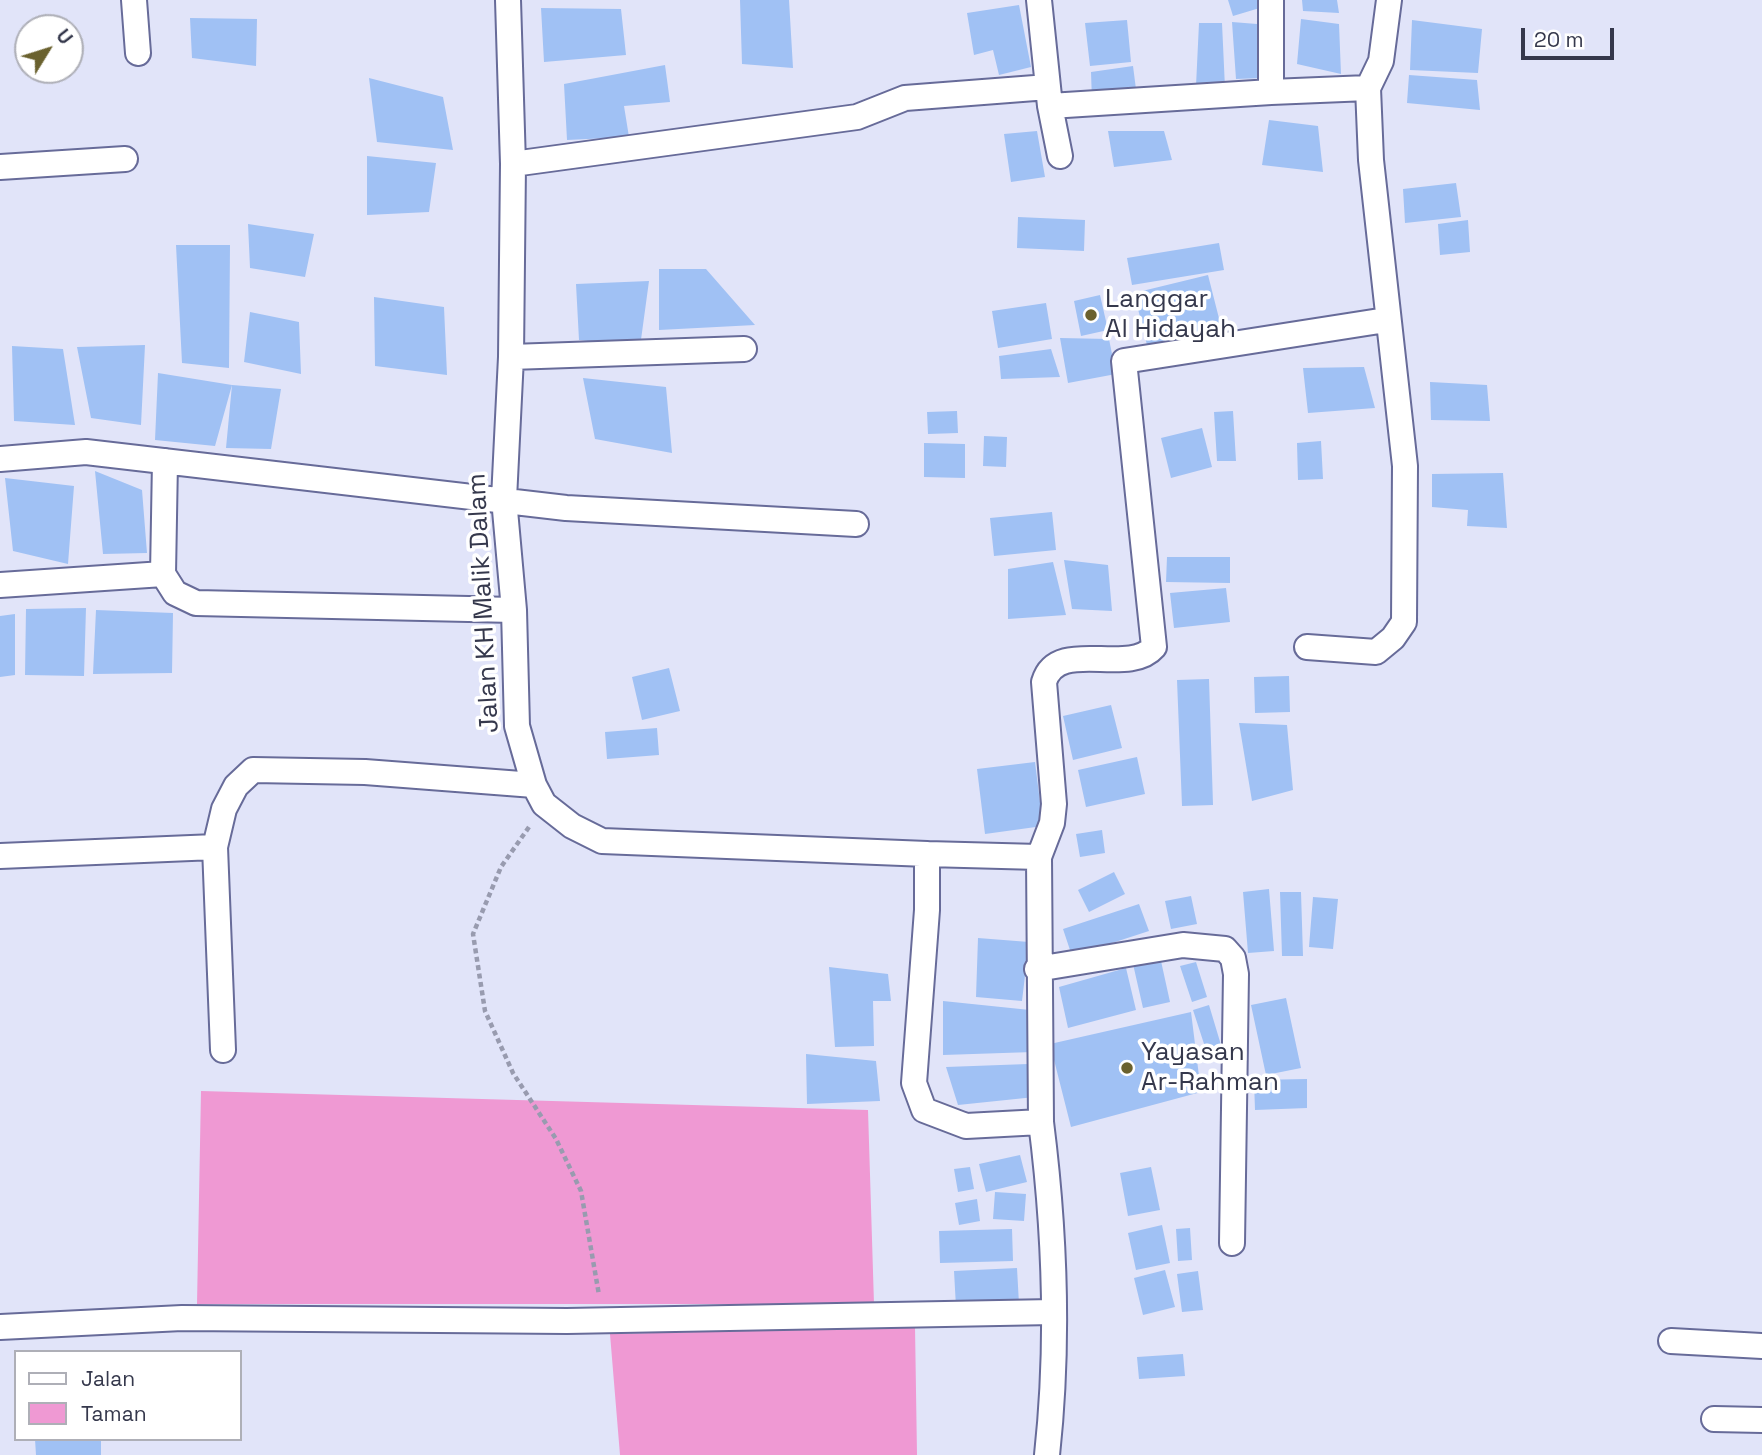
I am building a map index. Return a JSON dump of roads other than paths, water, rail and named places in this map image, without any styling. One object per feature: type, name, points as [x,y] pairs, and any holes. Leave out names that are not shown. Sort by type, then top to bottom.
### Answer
[{"type":"street","points":[[134,0],[138,53]]},
{"type":"street","name":"Jalan KH Malik Dalam","points":[[508,0],[513,164],[512,356],[504,499],[514,610],[517,726],[539,795]]},
{"type":"street","points":[[1039,0],[1049,97],[1060,156]]},
{"type":"street","points":[[1271,0],[1271,92]]},
{"type":"street","points":[[1307,647],[1376,652],[1394,638],[1404,622],[1405,466],[1386,320],[1371,160],[1368,88],[1381,61],[1389,0]]},
{"type":"street","points":[[513,164],[857,117],[915,96],[1049,97],[1368,88]]},
{"type":"street","points":[[0,167],[125,159]]},
{"type":"street","points":[[1047,1455],[1053,1312],[1048,1180],[1041,1122],[1037,969],[1039,857],[1052,823],[1054,804],[1044,682],[1047,671],[1060,662],[1142,656],[1154,647],[1124,361],[1386,320]]},
{"type":"street","points":[[512,356],[744,349]]},
{"type":"street","points":[[0,459],[86,452],[376,488],[504,499],[566,508],[856,524]]},
{"type":"street","points":[[165,461],[163,574],[175,593],[196,603],[514,610]]},
{"type":"street","points":[[0,586],[163,574]]},
{"type":"street","points":[[223,1050],[215,847],[220,838],[224,809],[236,786],[253,770],[365,772],[539,795],[572,826],[602,841],[1039,857]]},
{"type":"street","points":[[0,856],[215,847]]},
{"type":"street","points":[[927,854],[927,910],[914,1083],[917,1096],[924,1110],[966,1126],[1041,1122]]},
{"type":"street","points":[[1037,969],[1183,945],[1225,949],[1233,958],[1236,974],[1232,1243]]},
{"type":"street","points":[[0,1327],[182,1318],[603,1320],[1053,1312]]},
{"type":"street","points":[[1671,1341],[1762,1346]]},
{"type":"street","points":[[1714,1419],[1762,1420]]},
{"type":"place","name":"Langgar Al Hidayah","points":[[1091,315]]},
{"type":"place","name":"Yayasan Ar-Rahman","points":[[1127,1068]]}]
